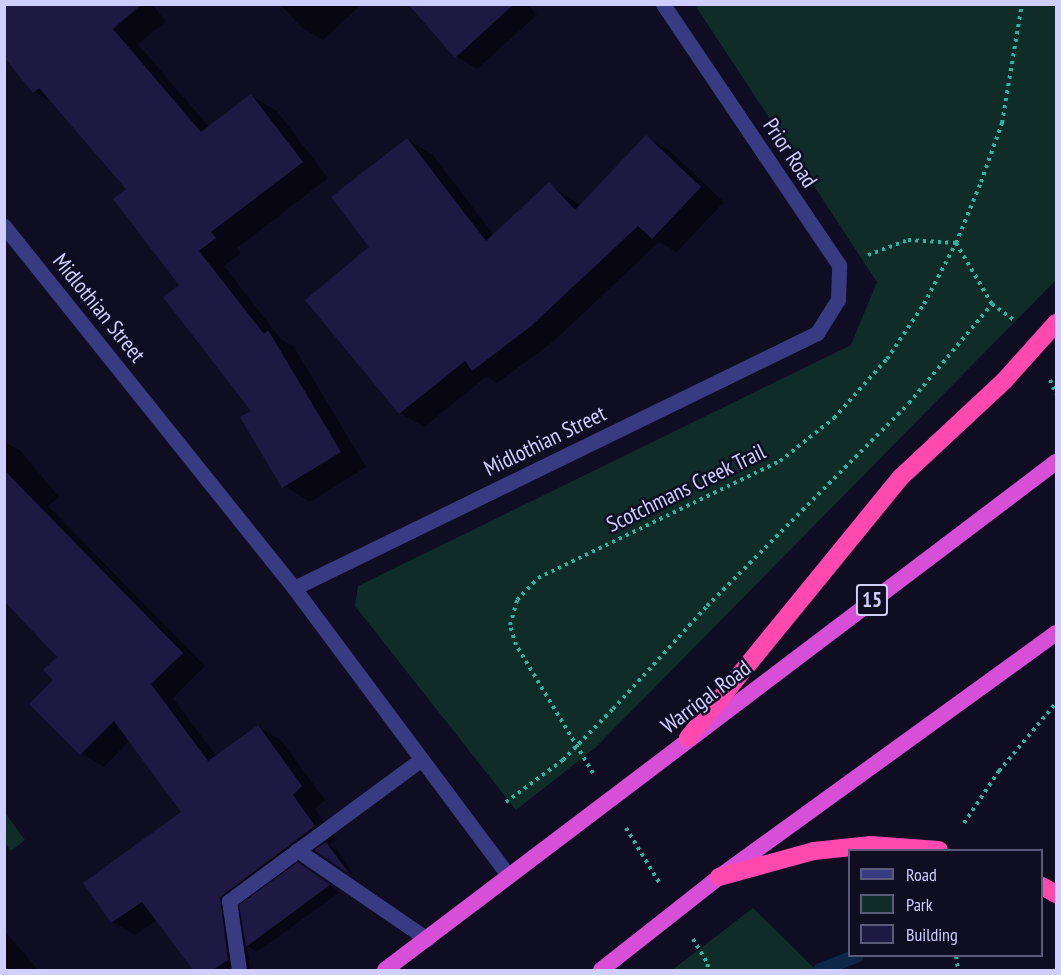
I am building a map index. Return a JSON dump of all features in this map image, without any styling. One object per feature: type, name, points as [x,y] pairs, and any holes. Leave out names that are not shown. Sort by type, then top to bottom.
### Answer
[{"type":"highway","points":[[688,738],[902,477],[1004,381],[1056,323]]},
{"type":"highway","name":"Warrigal Road","points":[[385,970],[688,738],[1056,462]]},
{"type":"highway","points":[[601,970],[719,877],[1056,633]]},
{"type":"highway","points":[[719,877],[814,851],[871,845],[925,849]]},
{"type":"street","name":"Prior Road","points":[[663,4],[839,265]]},
{"type":"street","name":"Midlothian Street","points":[[4,226],[294,588],[419,761],[509,876]]},
{"type":"street","name":"Midlothian Street","points":[[294,588],[817,333],[838,300],[839,265]]},
{"type":"street","points":[[239,970],[229,901],[419,761]]},
{"type":"street","points":[[297,850],[427,939]]},
{"type":"path","name":"Scotchmans Creek Trail","points":[[596,779],[516,645],[510,625],[517,600],[538,578],[780,461],[834,418],[887,359],[924,304],[956,243],[1002,123],[1022,4]]},
{"type":"path","points":[[839,265],[908,240],[956,243],[992,304],[1018,324]]},
{"type":"path","points":[[506,802],[562,760],[613,709],[707,606],[909,404],[992,304]]},
{"type":"path","points":[[964,823],[999,771],[1056,703]]},
{"type":"path","points":[[621,820],[664,892]]},
{"type":"path","points":[[689,933],[708,964],[707,970]]},
{"type":"green space","points":[[695,5],[1056,5],[1056,280],[595,748],[516,810],[355,606],[358,586],[851,345],[877,282]]},
{"type":"green space","points":[[5,813],[25,840],[11,851],[5,843]]},
{"type":"green space","points":[[753,908],[816,970],[672,970]]},
{"type":"building","points":[[4,4],[142,4],[113,29],[201,132],[251,94],[303,162],[211,232],[216,238],[199,251],[264,334],[268,330],[341,452],[282,488],[240,417],[251,411],[163,297],[179,285],[113,199],[126,189],[39,88],[33,93],[4,57]]},
{"type":"building","points":[[408,4],[514,4],[455,58]]},
{"type":"building","points":[[646,135],[701,187],[652,239],[638,226],[530,327],[472,371],[465,361],[399,414],[305,300],[369,247],[331,197],[407,138],[486,241],[549,182],[575,210]]},
{"type":"building","points":[[4,470],[183,653],[151,684],[208,761],[258,725],[302,786],[293,795],[315,826],[220,897],[228,960],[213,970],[193,970],[142,902],[111,923],[83,883],[181,812],[114,721],[80,755],[29,704],[53,680],[43,670],[57,657],[4,601]]},
{"type":"building","points":[[326,842],[348,872],[314,850]]},
{"type":"building","points":[[298,862],[330,885],[246,947],[239,905]]},
{"type":"waterway","points":[[820,970],[853,957]]}]
